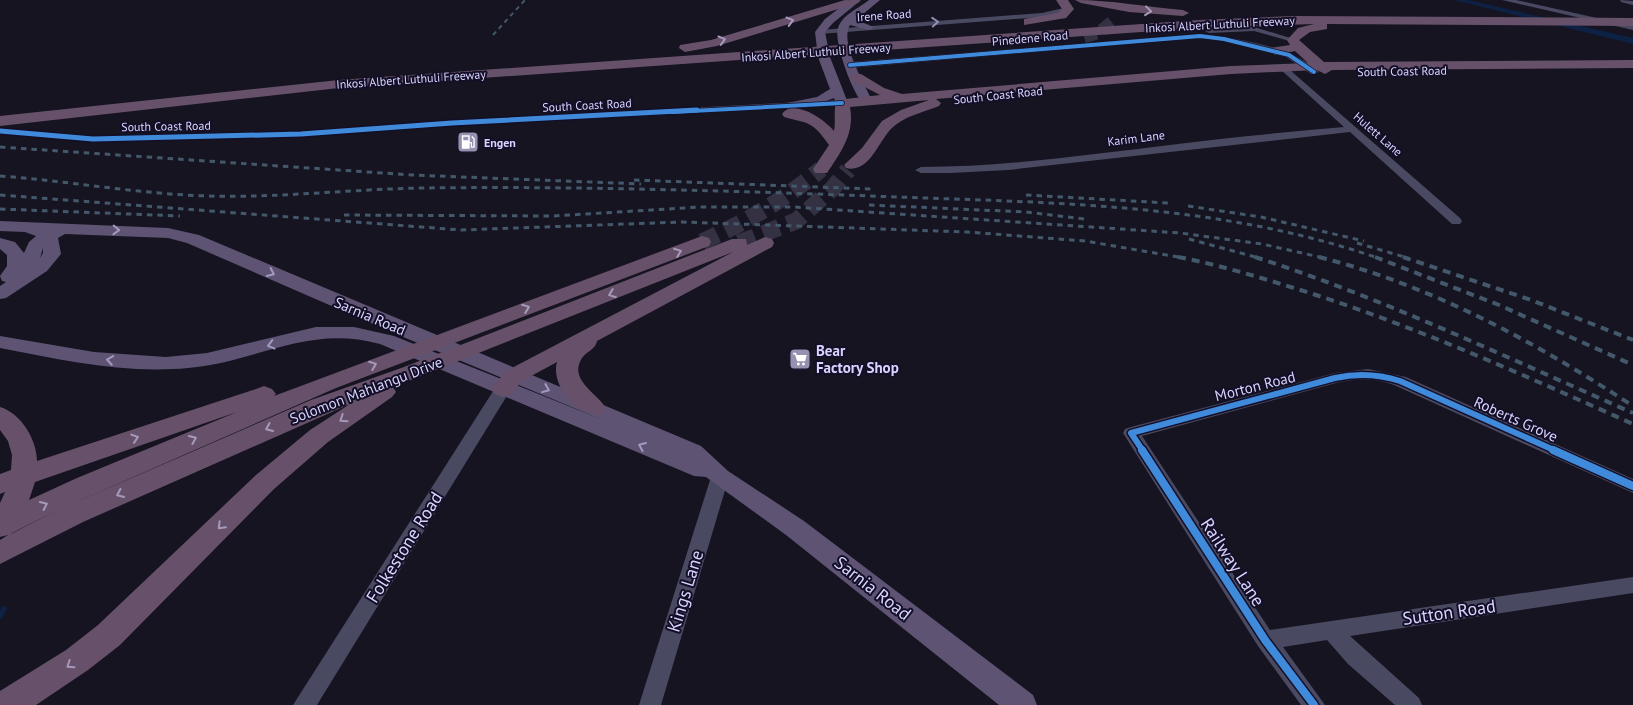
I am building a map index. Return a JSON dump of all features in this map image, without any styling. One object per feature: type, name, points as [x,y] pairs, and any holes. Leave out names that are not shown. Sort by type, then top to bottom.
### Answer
[{"type":"highway","points":[[1082,0],[1160,12],[1294,16]]},
{"type":"highway","points":[[1082,0],[1104,11],[1112,22]]},
{"type":"highway","points":[[605,61],[713,43],[855,1]]},
{"type":"highway","points":[[870,38],[1044,20],[1062,16],[1065,5]]},
{"type":"highway","name":"Inkosi Albert Luthuli Freeway","points":[[6,116],[280,89],[799,50],[870,38],[1158,21],[1294,16],[1633,18]]},
{"type":"highway","points":[[1309,60],[1296,33],[1313,27],[1403,18]]},
{"type":"highway","name":"Inkosi Albert Luthuli Freeway","points":[[870,38],[896,46],[1216,23],[1403,18],[1429,20],[1633,22]]},
{"type":"highway","points":[[896,46],[925,47],[1084,37]]},
{"type":"highway","name":"Inkosi Albert Luthuli Freeway","points":[[6,116],[314,79],[799,50]]},
{"type":"highway","points":[[1275,51],[1309,60],[1350,66]]},
{"type":"highway","name":"South Coast Road","points":[[1309,60],[1350,66],[1414,68],[1615,66],[1633,64]]},
{"type":"highway","name":"South Coast Road","points":[[841,101],[869,111],[932,98],[1091,83],[1286,70],[1309,60],[1414,68]]},
{"type":"highway","points":[[394,80],[582,76],[827,65]]},
{"type":"highway","name":"South Coast Road","points":[[1615,66],[1633,69]]},
{"type":"highway","points":[[853,71],[872,88],[888,94],[932,98]]},
{"type":"highway","points":[[869,111],[866,138],[850,167],[868,151],[887,124],[932,98]]},
{"type":"highway","points":[[821,169],[842,136],[841,101]]},
{"type":"highway","points":[[791,110],[811,116],[824,128],[837,146]]},
{"type":"highway","name":"Solomon Mahlangu Drive","points":[[0,527],[86,485],[328,382],[702,242]]},
{"type":"highway","name":"Solomon Mahlangu Drive","points":[[0,553],[73,515],[229,444],[320,406],[412,372],[739,243]]},
{"type":"highway","points":[[509,382],[765,243]]},
{"type":"highway","points":[[594,408],[573,389],[568,378],[568,365],[575,352],[617,323]]},
{"type":"highway","points":[[8,705],[77,660],[108,635],[266,482],[306,447],[412,372]]},
{"type":"highway","points":[[0,484],[266,393],[328,382]]},
{"type":"highway","points":[[0,527],[12,506],[24,475],[26,460],[21,441],[4,419]]},
{"type":"highway","points":[[0,473],[89,453]]},
{"type":"main road","points":[[869,111],[846,54],[846,25],[875,0]]},
{"type":"main road","points":[[841,101],[827,65],[820,40],[820,32],[829,21],[855,1]]},
{"type":"main road","points":[[846,25],[870,38]]},
{"type":"main road","points":[[791,110],[831,95],[841,101]]},
{"type":"main road","name":"Sarnia Road","points":[[0,226],[168,233],[193,239],[312,292],[395,335],[509,382],[720,477]]},
{"type":"main road","points":[[0,294],[48,260],[53,249],[50,240],[46,236],[22,226]]},
{"type":"main road","points":[[5,279],[30,260],[36,244],[46,236],[68,228]]},
{"type":"main road","points":[[0,243],[9,246],[16,254],[16,267],[5,279]]},
{"type":"main road","points":[[301,337],[326,325],[332,318],[332,311],[312,292]]},
{"type":"main road","name":"Sarnia Road","points":[[0,342],[137,364],[165,364],[219,357],[319,333],[348,332],[395,335]]},
{"type":"main road","name":"Sarnia Road","points":[[509,382],[594,408],[693,452],[720,477],[795,528],[1022,705]]},
{"type":"street","points":[[1624,0],[1633,3]]},
{"type":"street","points":[[1512,1],[1633,28]]},
{"type":"street","name":"Irene Road","points":[[820,32],[846,25]]},
{"type":"street","name":"Pinedene Road","points":[[1134,40],[1202,31],[1254,29],[1309,60]]},
{"type":"street","name":"Pinedene Road","points":[[1202,31],[1211,37]]},
{"type":"street","name":"Pinedene Road","points":[[853,71],[1134,40],[1211,37],[1309,60]]},
{"type":"street","name":"Hulett Lane","points":[[1286,70],[1456,220]]},
{"type":"street","name":"South Coast Road","points":[[0,131],[93,139],[334,133],[589,118],[791,110],[841,101]]},
{"type":"street","name":"Karim Lane","points":[[921,170],[960,171],[1017,167],[1166,148],[1353,129]]},
{"type":"street","name":"Morton Road","points":[[1131,433],[1358,373],[1387,376]]},
{"type":"street","name":"Roberts Grove","points":[[1387,376],[1633,486]]},
{"type":"street","name":"Folkestone Road","points":[[304,705],[509,382]]},
{"type":"street","name":"Railway Lane","points":[[1131,433],[1266,640],[1314,705]]},
{"type":"street","name":"Kings Lane","points":[[650,705],[720,477]]},
{"type":"street","name":"Sutton Road","points":[[1266,640],[1330,629],[1633,586]]},
{"type":"street","points":[[1330,629],[1356,657],[1411,705]]},
{"type":"waterway","points":[[1458,0],[1633,41]]},
{"type":"waterway","points":[[0,616],[4,609]]},
{"type":"tunnel","points":[[1084,37],[1100,32],[1112,22]]},
{"type":"tunnel","points":[[702,242],[764,210],[793,191],[821,169]]},
{"type":"tunnel","points":[[739,243],[796,221],[832,189],[848,170]]},
{"type":"railway","points":[[493,35],[525,0]]},
{"type":"railway","points":[[0,147],[412,175],[641,184]]},
{"type":"railway","points":[[0,176],[156,193],[208,196],[262,196],[424,188],[542,188],[1019,201],[1140,210],[1200,217],[1260,227],[1319,240],[1376,257]]},
{"type":"railway","points":[[634,180],[871,189]]},
{"type":"railway","points":[[0,195],[461,230],[682,222],[967,232],[1085,241],[1184,258]]},
{"type":"railway","points":[[1026,195],[1168,203]]},
{"type":"railway","points":[[869,205],[1026,212],[1084,219]]},
{"type":"railway","points":[[1188,206],[1261,217],[1364,241]]},
{"type":"railway","points":[[344,215],[553,216],[700,207],[794,207],[1180,233],[1262,244],[1324,258]]},
{"type":"railway","points":[[0,209],[180,216]]},
{"type":"railway","points":[[1189,239],[1259,258]]},
{"type":"railway","points":[[1357,243],[1408,258]]},
{"type":"railway","points":[[1178,257],[1258,277],[1329,299],[1417,331],[1633,424]]},
{"type":"railway","points":[[1255,257],[1399,310],[1633,413]]},
{"type":"railway","points":[[1319,257],[1361,269],[1402,284],[1482,318],[1559,360],[1633,406]]},
{"type":"railway","points":[[1376,257],[1499,305],[1633,365]]},
{"type":"railway","points":[[1403,257],[1531,300],[1633,340]]},
{"type":"cycle path","points":[[850,65],[1200,36],[1224,39],[1289,55],[1314,72]]},
{"type":"cycle path","points":[[0,131],[93,139],[301,134],[452,123],[842,103]]},
{"type":"cycle path","points":[[1314,705],[1265,640],[1131,433],[1335,378],[1360,374],[1375,375],[1400,381],[1633,486]]},
{"type":"place","name":"Engen","points":[[468,142]]},
{"type":"place","name":"Bear Factory Shop","points":[[800,359]]}]
